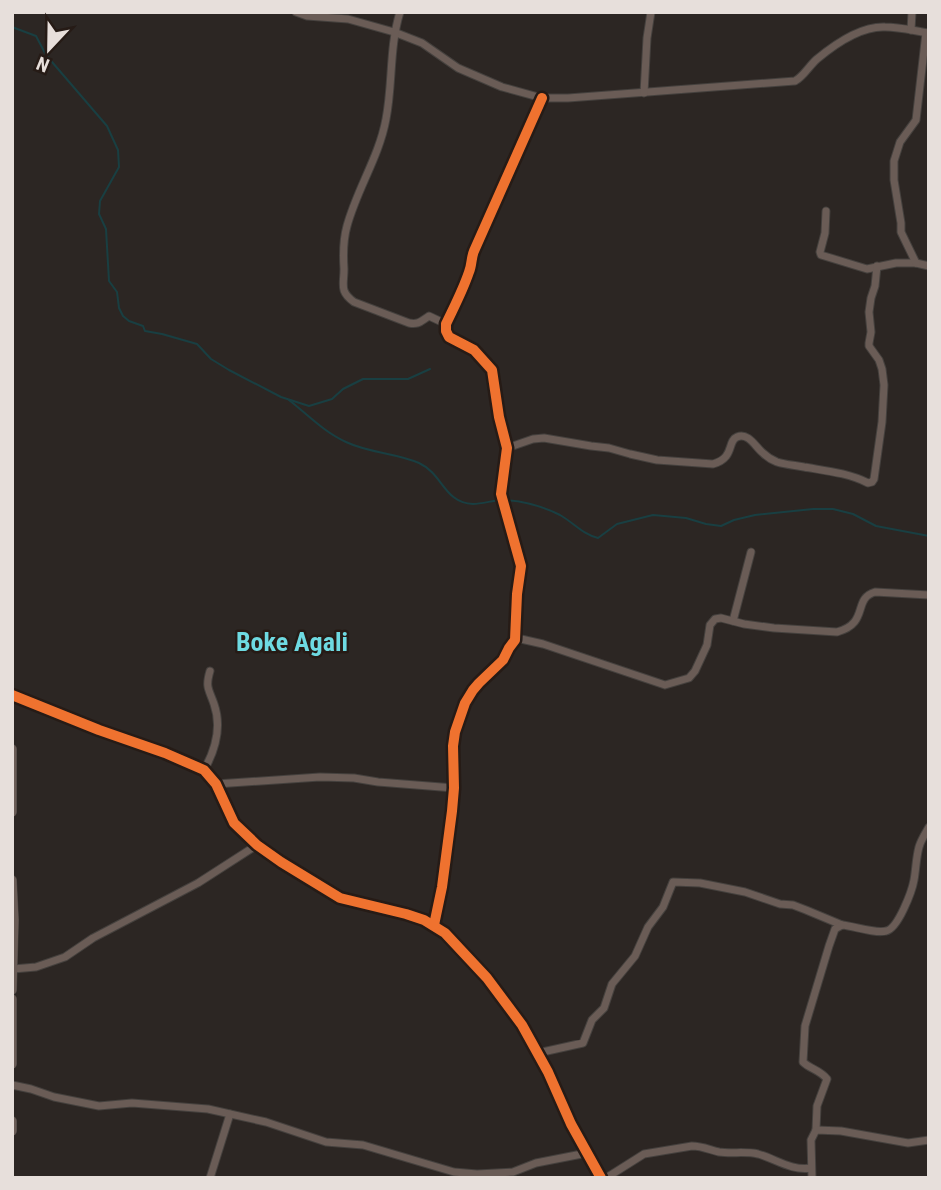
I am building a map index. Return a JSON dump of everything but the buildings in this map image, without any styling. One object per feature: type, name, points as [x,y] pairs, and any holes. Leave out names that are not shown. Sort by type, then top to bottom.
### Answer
[{"type":"street","points":[[296,12],[307,16],[348,19],[394,32],[422,43],[468,73],[502,87],[542,98],[794,81],[802,77],[810,65],[829,50],[849,37],[874,28],[928,33],[916,120],[900,142],[894,161],[901,232],[916,263]]},
{"type":"street","points":[[400,12],[394,32],[386,121],[378,150],[346,227],[343,244],[343,290],[354,302],[409,323],[416,325],[429,316],[446,324]]},
{"type":"street","points":[[644,93],[651,12]]},
{"type":"street","points":[[911,30],[912,12]]},
{"type":"street","points":[[434,925],[452,811],[453,746],[465,703],[479,683],[503,660],[515,640],[521,566],[501,494],[507,448],[492,370],[474,350],[449,337],[446,324],[468,276],[471,258],[542,98]]},
{"type":"street","points":[[826,211],[820,254],[871,269],[896,263],[929,266]]},
{"type":"street","points":[[507,448],[544,438],[609,448],[657,460],[713,464],[722,462],[734,439],[742,437],[754,442],[760,450],[776,461],[842,473],[868,483],[872,482],[880,438],[884,385],[879,360],[869,346],[872,332],[869,312],[877,267]]},
{"type":"street","points":[[733,621],[751,552]]},
{"type":"street","points":[[515,640],[543,644],[665,685],[689,678],[695,671],[707,645],[710,625],[715,619],[774,628],[837,632],[846,630],[857,620],[863,601],[871,593],[929,595]]},
{"type":"street","points":[[204,770],[219,727],[207,682],[210,671]]},
{"type":"street","points":[[12,695],[204,770],[216,784],[234,823],[257,845],[304,877],[341,898],[406,914],[434,925],[488,978],[522,1025],[571,1124],[603,1178],[644,1154],[692,1146],[719,1152],[761,1155],[790,1167],[811,1168]]},
{"type":"street","points":[[12,749],[12,812]]},
{"type":"street","points":[[216,784],[320,777],[454,788]]},
{"type":"street","points":[[538,1053],[583,1043],[592,1020],[604,1008],[612,984],[635,956],[648,927],[663,907],[673,882],[700,883],[745,892],[780,904],[806,909],[842,925],[888,931],[894,926],[910,896],[920,844],[929,827]]},
{"type":"street","points":[[13,969],[36,967],[65,957],[93,938],[198,883],[257,845]]},
{"type":"street","points":[[12,880],[12,989]]},
{"type":"street","points":[[812,1178],[811,1140],[816,1130],[817,1106],[827,1079],[818,1070],[803,1062],[806,1026],[835,929],[842,925]]},
{"type":"street","points":[[12,999],[12,1064]]},
{"type":"street","points":[[12,1085],[99,1106],[132,1103],[208,1109],[266,1122],[326,1142],[363,1145],[454,1172],[513,1172],[536,1163],[587,1153]]},
{"type":"street","points":[[211,1178],[230,1114]]},
{"type":"street","points":[[12,1121],[12,1131]]},
{"type":"street","points":[[816,1130],[841,1131],[908,1143],[929,1140]]},
{"type":"waterway","points":[[12,27],[36,36],[46,55],[107,126],[118,150],[119,167],[100,201],[99,214],[106,229],[109,281],[117,292],[119,308],[129,321],[143,326],[145,331],[197,344],[211,359],[229,370],[281,397],[309,406],[332,399],[343,389],[363,379],[408,379],[430,369]]},
{"type":"waterway","points":[[289,400],[323,428],[346,442],[419,463],[456,499],[476,504],[500,500]]},
{"type":"waterway","points":[[505,500],[554,512],[587,534],[598,538],[617,524],[653,515],[686,518],[721,526],[755,515],[813,509],[833,509],[853,514],[876,526],[929,536]]},
{"type":"cycle path","points":[[434,925],[452,811],[455,732],[465,703],[473,690],[503,660],[515,640],[521,566],[501,494],[507,448],[492,370],[474,350],[449,337],[446,324],[467,279],[474,251],[542,98]]},
{"type":"cycle path","points":[[12,695],[204,770],[216,784],[234,823],[257,845],[281,862],[340,898],[406,914],[424,920],[445,933],[487,978],[522,1025],[601,1178]]},
{"type":"district","name":"Boke Agali","points":[[292,642]]}]
